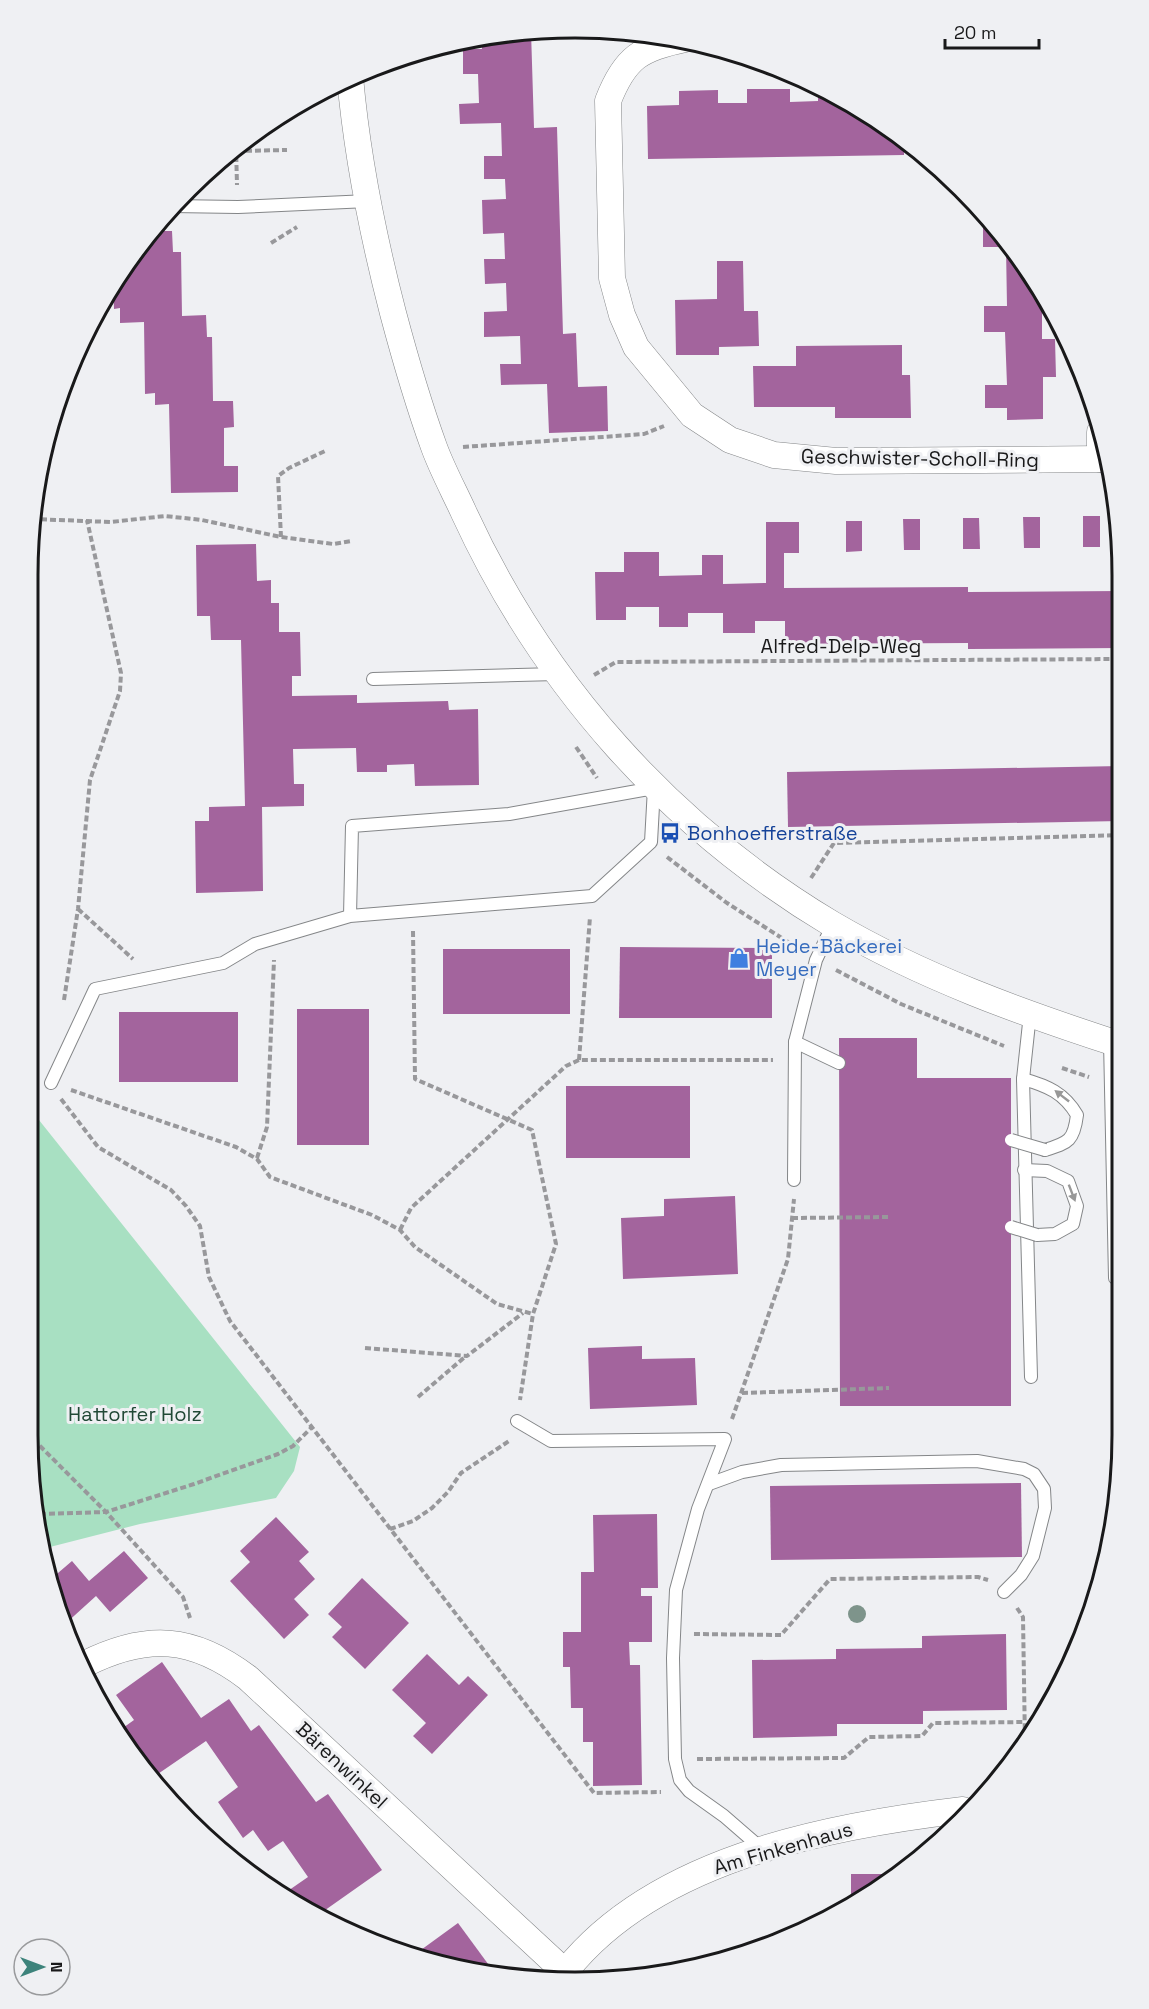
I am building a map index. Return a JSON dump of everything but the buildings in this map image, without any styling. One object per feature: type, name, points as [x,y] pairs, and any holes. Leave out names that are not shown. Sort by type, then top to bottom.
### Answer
[{"type":"street","name":"Geschwister-Scholl-Ring","points":[[659,44],[633,57],[618,76],[608,100],[612,278],[636,348],[692,415],[730,440],[774,455],[836,461],[1098,459]]},
{"type":"street","points":[[351,86],[368,201],[381,268],[405,359],[434,448],[484,558],[511,605],[563,682],[604,735],[654,788],[737,859],[833,924],[905,963],[1030,1014],[1112,1042]]},
{"type":"street","name":"Bärenwinkel","points":[[89,1662],[138,1645],[170,1642],[201,1649],[224,1659],[248,1678],[557,1971]]},
{"type":"street","name":"Am Finkenhaus","points":[[569,1972],[596,1940],[637,1908],[704,1870],[763,1850],[828,1833],[919,1815],[957,1811]]},
{"type":"lane","points":[[184,206],[238,207],[368,201]]},
{"type":"lane","points":[[373,679],[563,682]]},
{"type":"lane","points":[[51,1083],[95,989],[224,963],[255,944],[350,916],[592,896],[651,842],[654,788],[509,814],[352,826],[350,916]]},
{"type":"lane","points":[[794,1180],[795,1042],[816,960],[833,924]]},
{"type":"lane","points":[[1030,1014],[1023,1079],[1031,1377]]},
{"type":"lane","points":[[795,1042],[839,1063]]},
{"type":"lane","points":[[1011,1140],[1045,1150],[1065,1144],[1075,1132],[1077,1115],[1068,1100],[1048,1086],[1023,1079]]},
{"type":"lane","points":[[1011,1227],[1037,1235],[1055,1234],[1073,1224],[1077,1206],[1068,1181],[1047,1171],[1024,1170]]},
{"type":"lane","points":[[517,1421],[551,1441],[725,1439],[686,1544],[676,1590],[673,1634],[675,1759],[680,1780],[689,1791],[724,1816],[763,1850]]},
{"type":"lane","points":[[709,1484],[742,1472],[781,1465],[977,1461],[1024,1469],[1034,1474],[1044,1489],[1046,1508],[1033,1556],[1021,1575],[1004,1592]]},
{"type":"path","points":[[247,149],[286,150]]},
{"type":"path","points":[[237,157],[238,207]]},
{"type":"path","points":[[434,448],[644,434],[692,415]]},
{"type":"path","points":[[281,537],[278,476],[289,468],[325,451]]},
{"type":"path","points":[[41,519],[111,522],[165,516],[202,520],[281,537],[333,544],[352,541]]},
{"type":"path","points":[[64,1002],[78,909],[90,780],[120,691],[122,673],[87,520]]},
{"type":"path","name":"Alfred-Delp-Weg","points":[[563,682],[615,662],[1112,659]]},
{"type":"path","points":[[796,901],[834,843],[1112,835]]},
{"type":"path","points":[[579,1060],[592,896]]},
{"type":"path","points":[[78,909],[152,976]]},
{"type":"path","points":[[390,1529],[413,1521],[432,1508],[448,1492],[461,1473],[508,1443],[517,1421],[533,1314],[556,1244],[532,1130],[415,1079],[413,912]]},
{"type":"path","points":[[257,1158],[267,1127],[274,939]]},
{"type":"path","points":[[399,1230],[411,1208],[566,1066],[579,1060],[795,1060]]},
{"type":"path","points":[[38,1066],[70,1113],[98,1147],[171,1190],[186,1206],[200,1226],[209,1278],[230,1321],[594,1793],[689,1791]]},
{"type":"path","points":[[51,1083],[236,1147],[257,1158],[270,1178],[372,1215],[399,1230],[415,1247],[497,1304],[533,1314]]},
{"type":"path","points":[[725,1439],[788,1259],[794,1180]]},
{"type":"path","points":[[792,1218],[889,1217]]},
{"type":"path","points":[[418,1397],[524,1312]]},
{"type":"path","points":[[365,1348],[467,1356]]},
{"type":"path","points":[[742,1393],[889,1388]]},
{"type":"path","points":[[44,1514],[106,1512],[278,1454],[293,1446],[312,1427]]},
{"type":"path","points":[[38,1444],[106,1512],[183,1597],[201,1649]]},
{"type":"path","points":[[673,1634],[781,1635],[831,1580],[978,1576],[991,1581],[1004,1592],[1023,1617],[1025,1727]]},
{"type":"path","points":[[675,1759],[844,1758],[869,1737],[922,1736],[933,1723],[1025,1722]]},
{"type":"green space","name":"Hattorfer Holz","points":[[38,1119],[300,1447],[294,1471],[276,1498],[140,1524],[50,1547],[42,1505],[38,1434]]},
{"type":"place","name":"Bonhoefferstraße","points":[[670,833]]},
{"type":"place","name":"Heide-Bäckerei Meyer","points":[[739,958]]}]
